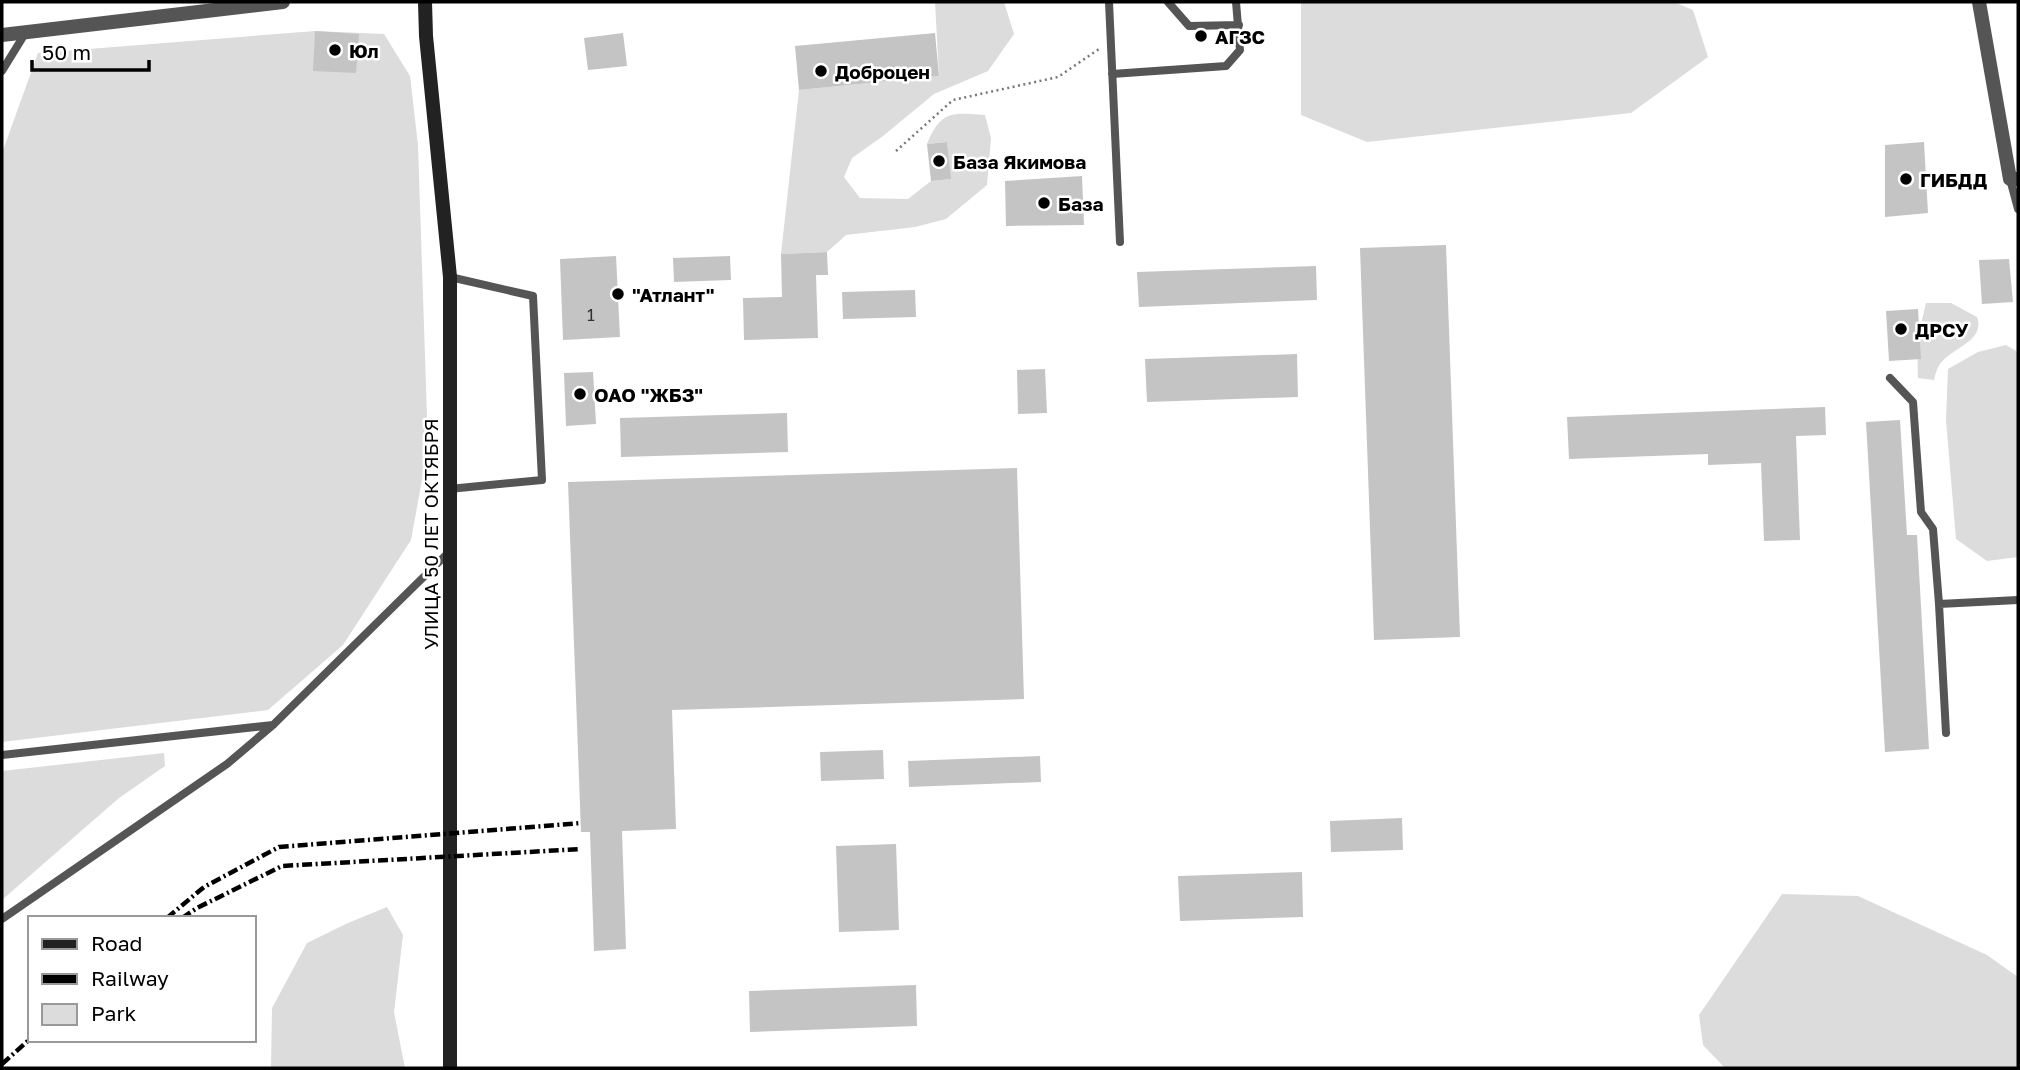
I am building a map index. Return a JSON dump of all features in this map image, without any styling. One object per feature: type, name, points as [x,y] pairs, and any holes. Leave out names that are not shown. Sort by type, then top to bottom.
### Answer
[{"type":"main road","name":"УЛИЦА 50 ЛЕТ ОКТЯБРЯ","points":[[425,2],[427,49],[450,277],[450,1068]]},
{"type":"street","points":[[2,35],[283,2]]},
{"type":"street","points":[[1979,2],[2014,179]]},
{"type":"lane","points":[[1109,2],[1120,242]]},
{"type":"lane","points":[[1168,2],[1189,26],[1239,25]]},
{"type":"lane","points":[[1112,74],[1226,66],[1240,50],[1236,2]]},
{"type":"lane","points":[[2,71],[26,32]]},
{"type":"lane","points":[[2014,179],[2018,209]]},
{"type":"lane","points":[[449,489],[542,480],[533,296],[450,277]]},
{"type":"lane","points":[[1890,378],[1913,402],[1921,512],[1933,529],[1946,733]]},
{"type":"lane","points":[[2,919],[228,764],[273,725],[449,552]]},
{"type":"lane","points":[[1939,604],[2018,600]]},
{"type":"lane","points":[[2,755],[273,725]]},
{"type":"path","points":[[896,151],[953,100],[1058,77],[1111,42]]},
{"type":"green space","points":[[935,2],[1004,2],[1014,34],[988,71],[934,94],[852,158],[844,177],[860,198],[908,199],[931,181],[950,179],[947,142],[927,144],[937,125],[948,116],[974,114],[985,115],[991,138],[987,185],[946,219],[915,227],[846,235],[827,252],[781,254],[799,90],[939,76]]},
{"type":"green space","points":[[1301,2],[1674,2],[1693,10],[1708,57],[1631,113],[1367,142],[1301,115]]},
{"type":"green space","points":[[315,31],[384,34],[410,76],[418,145],[428,447],[411,540],[343,645],[268,710],[2,742],[2,153],[38,53]]},
{"type":"green space","points":[[1926,303],[1951,303],[1977,317],[1978,325],[1972,338],[1940,364],[1934,380],[1918,378],[1917,341]]},
{"type":"green space","points":[[2006,345],[2018,352],[2018,557],[1987,561],[1956,539],[1946,420],[1948,369],[1978,352]]},
{"type":"green space","points":[[164,753],[165,766],[119,798],[2,900],[2,771]]},
{"type":"green space","points":[[1782,894],[1858,896],[1987,955],[2018,977],[2018,1068],[1725,1068],[1703,1045],[1699,1015]]},
{"type":"green space","points":[[387,907],[403,935],[394,1012],[405,1068],[271,1068],[272,1008],[307,943]]},
{"type":"building","points":[[315,31],[359,34],[356,73],[313,71]]},
{"type":"building","points":[[623,33],[627,66],[588,70],[584,38]]},
{"type":"building","points":[[935,33],[939,76],[799,90],[795,46]]},
{"type":"building","name":"База Якимова","points":[[947,142],[951,179],[931,181],[927,144]]},
{"type":"building","name":"ГИБДД","points":[[1924,142],[1928,213],[1885,217],[1885,145]]},
{"type":"building","name":"База","points":[[1082,176],[1084,225],[1006,226],[1005,181]]},
{"type":"building","points":[[1446,245],[1460,637],[1374,640],[1360,248]]},
{"type":"building","points":[[827,252],[828,275],[816,275],[818,338],[744,340],[743,298],[782,297],[781,254]]},
{"type":"building","points":[[616,256],[620,337],[563,340],[560,259]]},
{"type":"building","points":[[730,256],[731,280],[674,282],[673,258]]},
{"type":"building","points":[[2009,259],[2013,302],[1982,304],[1979,260]]},
{"type":"building","points":[[1316,266],[1317,300],[1139,307],[1137,272]]},
{"type":"building","points":[[915,290],[916,317],[843,319],[842,292]]},
{"type":"building","points":[[1918,309],[1921,359],[1889,361],[1886,311]]},
{"type":"building","points":[[1297,354],[1298,397],[1147,402],[1145,359]]},
{"type":"building","points":[[1045,369],[1047,413],[1018,414],[1017,370]]},
{"type":"building","points":[[593,372],[596,424],[566,426],[564,373]]},
{"type":"building","points":[[1825,407],[1826,435],[1796,436],[1800,540],[1764,541],[1761,463],[1708,465],[1708,454],[1569,459],[1567,417]]},
{"type":"building","points":[[787,413],[788,452],[621,457],[620,418]]},
{"type":"building","points":[[1900,420],[1907,535],[1917,535],[1929,749],[1885,752],[1866,422]]},
{"type":"building","points":[[1017,468],[1024,699],[672,710],[676,829],[622,831],[626,949],[594,951],[590,832],[581,832],[568,482]]},
{"type":"building","points":[[883,750],[884,779],[821,781],[820,752]]},
{"type":"building","points":[[1040,756],[1041,782],[909,787],[908,761]]},
{"type":"building","points":[[1402,818],[1403,850],[1331,852],[1330,821]]},
{"type":"building","points":[[896,844],[899,930],[839,932],[836,846]]},
{"type":"building","points":[[1302,872],[1303,917],[1180,921],[1178,876]]},
{"type":"building","points":[[916,985],[917,1026],[750,1032],[749,991]]},
{"type":"railway","points":[[169,916],[204,887],[279,847],[581,823]]},
{"type":"railway","points":[[185,916],[282,866],[581,849]]},
{"type":"railway","points":[[2,1064],[28,1041]]},
{"type":"place","name":"АГЗС","points":[[1201,36]]},
{"type":"place","name":"Юл","points":[[335,50]]},
{"type":"place","name":"Доброцен","points":[[821,71]]},
{"type":"place","name":"База Якимова","points":[[939,161]]},
{"type":"place","name":"ГИБДД","points":[[1906,179]]},
{"type":"place","name":"База","points":[[1044,203]]},
{"type":"place","name":"\"Атлант\"","points":[[618,294]]},
{"type":"place","name":"ДРСУ","points":[[1901,329]]},
{"type":"place","name":"ОАО \"ЖБЗ\"","points":[[580,394]]}]
